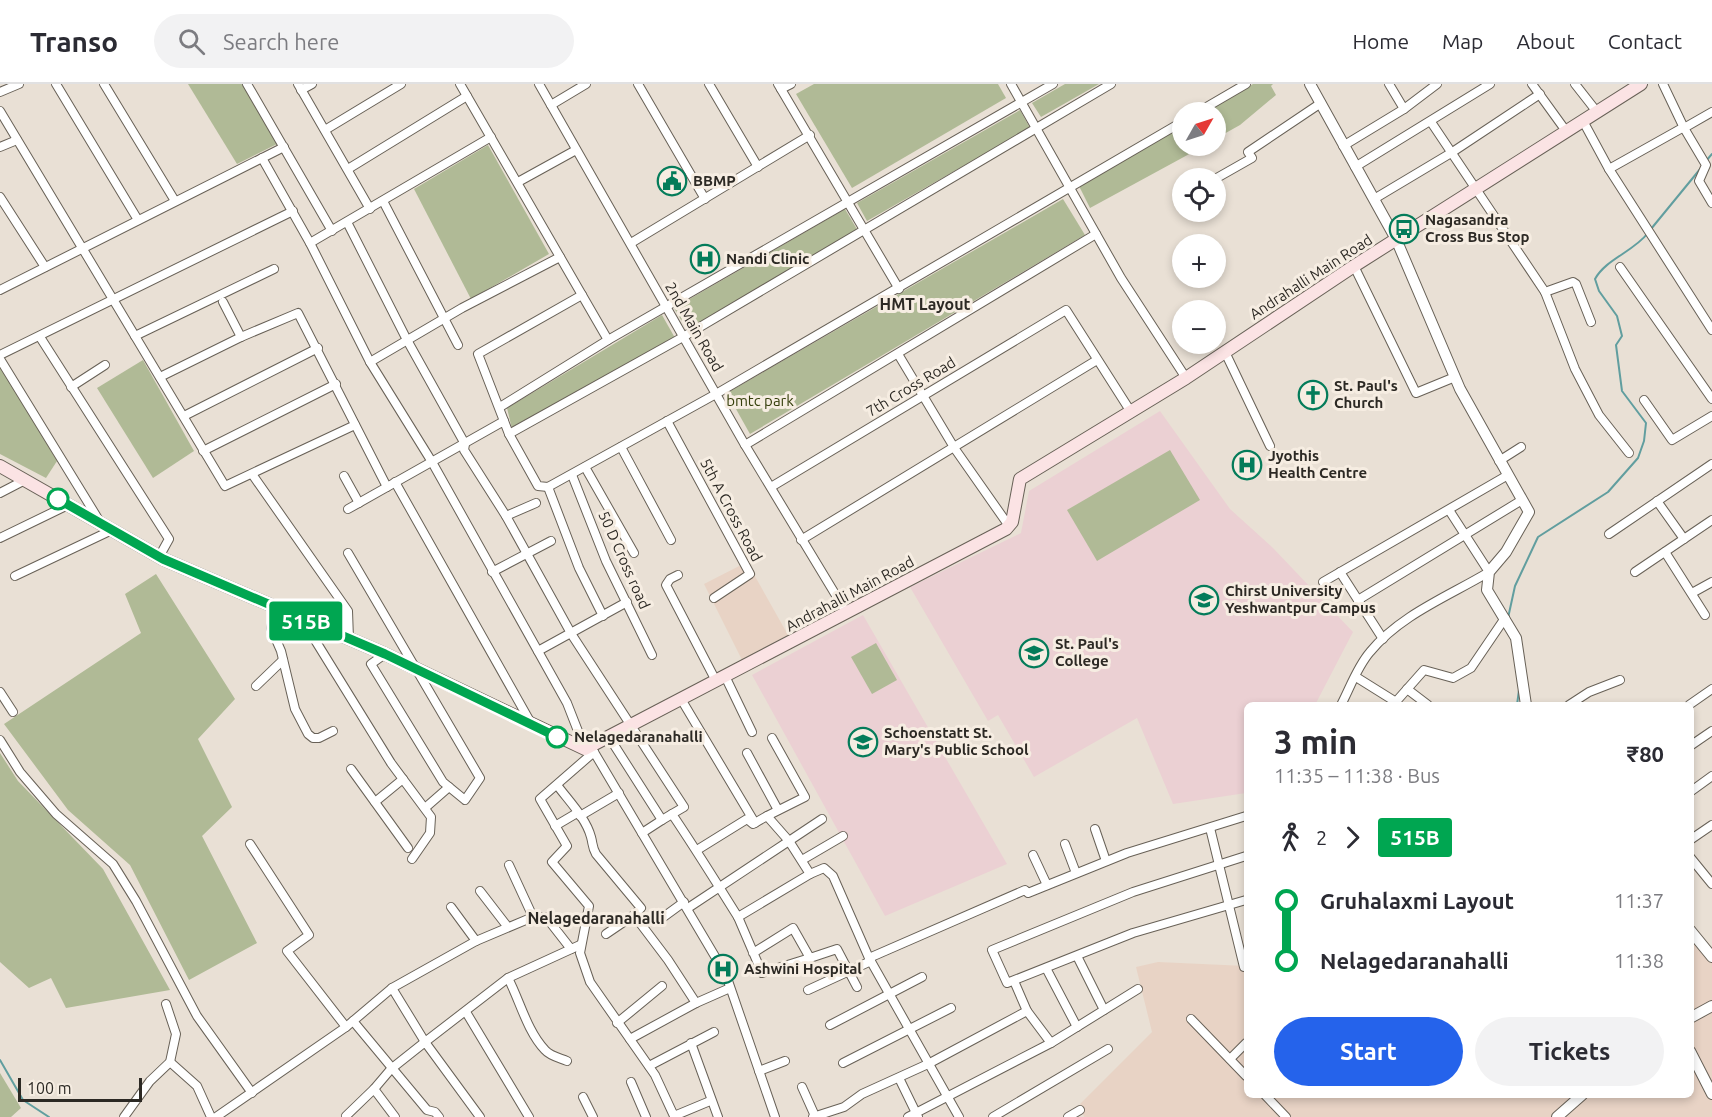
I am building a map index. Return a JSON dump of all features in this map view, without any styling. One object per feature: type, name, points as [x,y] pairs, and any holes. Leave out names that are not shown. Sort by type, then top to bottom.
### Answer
[{"type":"main road","name":"Andrahalli Main Road","points":[[1226,351],[1396,239],[1641,84]]},
{"type":"main road","name":"Andrahalli Main Road","points":[[590,751],[609,737],[1009,526],[1020,479],[1221,354]]},
{"type":"main road","points":[[0,466],[159,557],[385,654],[590,751]]},
{"type":"street","points":[[0,92],[19,84]]},
{"type":"street","points":[[56,84],[138,220]]},
{"type":"street","points":[[104,84],[175,201]]},
{"type":"street","points":[[247,84],[332,231]]},
{"type":"street","points":[[312,84],[300,87],[370,209]]},
{"type":"street","points":[[325,130],[401,84]]},
{"type":"street","points":[[460,84],[608,340]]},
{"type":"street","name":"2nd Main Road","points":[[539,84],[745,445],[846,612]]},
{"type":"street","points":[[550,105],[586,84]]},
{"type":"street","points":[[638,84],[705,199]]},
{"type":"street","points":[[709,84],[758,167]]},
{"type":"street","points":[[791,84],[780,87],[898,288]]},
{"type":"street","points":[[1011,84],[1096,234],[1185,378]]},
{"type":"street","points":[[500,407],[608,340],[1053,84]]},
{"type":"street","points":[[508,434],[683,337],[1111,84]]},
{"type":"street","points":[[1215,102],[1246,84]]},
{"type":"street","points":[[1310,84],[1396,239],[1455,377],[1529,512],[1506,552],[1489,572],[1402,622],[1368,654],[1343,702]]},
{"type":"street","points":[[1389,84],[1404,109]]},
{"type":"street","points":[[1343,146],[1404,109],[1437,84]]},
{"type":"street","points":[[1355,167],[1490,84]]},
{"type":"street","points":[[1533,84],[1566,131]]},
{"type":"street","points":[[1575,84],[1597,112]]},
{"type":"street","points":[[1663,84],[1684,128],[1706,165],[1699,181],[1712,203]]},
{"type":"street","points":[[1374,199],[1451,153],[1540,94]]},
{"type":"street","points":[[348,170],[467,96]]},
{"type":"street","points":[[1226,173],[1252,158],[1248,152],[1320,103]]},
{"type":"street","points":[[0,111],[225,486],[356,425]]},
{"type":"street","points":[[1609,169],[1712,112]]},
{"type":"street","points":[[1583,121],[1609,169],[1712,330]]},
{"type":"street","points":[[1431,122],[1474,190],[1545,291],[1575,369],[1594,406],[1629,453]]},
{"type":"street","points":[[582,296],[478,354],[500,407],[508,434],[538,486],[548,487],[572,475],[716,394],[1172,128]]},
{"type":"street","points":[[631,243],[810,135]]},
{"type":"street","points":[[310,243],[491,137]]},
{"type":"street","points":[[0,147],[17,140]]},
{"type":"street","points":[[0,290],[284,147]]},
{"type":"street","points":[[518,182],[576,150]]},
{"type":"street","points":[[261,158],[310,243],[370,362],[432,462],[567,703],[590,751],[619,793],[686,905],[730,988],[775,1117]]},
{"type":"street","points":[[1,200],[45,267]]},
{"type":"street","points":[[383,201],[458,345]]},
{"type":"street","points":[[15,576],[107,527],[0,357],[292,211]]},
{"type":"street","points":[[347,222],[407,340],[465,444],[464,450],[506,516],[572,635],[684,807],[642,833]]},
{"type":"street","points":[[745,445],[1096,234]]},
{"type":"street","points":[[370,362],[444,319],[560,257]]},
{"type":"street","points":[[1354,266],[1416,393],[1455,377]]},
{"type":"street","points":[[1620,267],[1712,399]]},
{"type":"street","points":[[135,336],[274,269]]},
{"type":"street","points":[[1545,291],[1573,282],[1576,284],[1591,321]]},
{"type":"street","points":[[223,302],[241,337]]},
{"type":"street","name":"7th Cross Road","points":[[771,487],[1066,310],[1097,360]]},
{"type":"street","points":[[160,377],[241,337],[298,313],[318,348],[387,487]]},
{"type":"street","points":[[40,337],[169,539],[159,557]]},
{"type":"street","points":[[184,416],[318,348]]},
{"type":"street","points":[[898,354],[954,448],[1009,526]]},
{"type":"street","points":[[1225,354],[1270,446]]},
{"type":"street","points":[[801,540],[1097,360],[1131,412]]},
{"type":"street","points":[[71,387],[105,365]]},
{"type":"street","points":[[203,451],[336,384]]},
{"type":"street","points":[[1644,400],[1672,440],[1712,416]]},
{"type":"street","points":[[348,509],[504,421]]},
{"type":"street","name":"5th A Cross Road","points":[[667,421],[750,574],[714,598]]},
{"type":"street","points":[[621,447],[671,540]]},
{"type":"street","points":[[1499,461],[1521,447]]},
{"type":"street","points":[[1608,534],[1712,464]]},
{"type":"street","points":[[585,467],[634,553]]},
{"type":"street","points":[[252,474],[348,611],[349,639]]},
{"type":"street","name":"50 D Cross road","points":[[572,475],[606,561],[652,655]]},
{"type":"street","points":[[344,476],[359,502]]},
{"type":"street","points":[[1323,582],[1508,476]]},
{"type":"street","points":[[0,493],[25,480]]},
{"type":"street","points":[[395,482],[532,725]]},
{"type":"street","points":[[548,487],[579,568],[603,616]]},
{"type":"street","points":[[1358,600],[1522,500]]},
{"type":"street","points":[[1656,501],[1683,539]]},
{"type":"street","points":[[506,516],[536,503]]},
{"type":"street","points":[[0,538],[68,505]]},
{"type":"street","points":[[1449,510],[1489,572],[1487,590],[1516,638],[1526,702]]},
{"type":"street","points":[[1635,572],[1712,520]]},
{"type":"street","points":[[492,572],[551,541]]},
{"type":"street","points":[[1665,552],[1705,615]]},
{"type":"street","points":[[348,553],[413,668],[480,778],[465,800],[443,782],[371,664],[385,654]]},
{"type":"street","points":[[1340,572],[1383,639]]},
{"type":"street","points":[[678,575],[670,579],[666,585],[752,732]]},
{"type":"street","points":[[1692,593],[1712,582]]},
{"type":"street","points":[[538,651],[572,635],[627,602]]},
{"type":"street","points":[[276,608],[271,628],[283,660],[296,709],[308,734],[319,738],[333,731]]},
{"type":"street","points":[[1395,702],[1424,670],[1453,678],[1471,668],[1505,618]]},
{"type":"street","points":[[302,619],[403,779],[431,817],[430,833],[412,859]]},
{"type":"street","points":[[256,686],[283,660]]},
{"type":"street","points":[[1356,677],[1393,702]]},
{"type":"street","points":[[1574,702],[1589,692],[1620,680]]},
{"type":"street","points":[[1407,689],[1424,702]]},
{"type":"street","points":[[1693,702],[1712,689]]},
{"type":"street","points":[[0,692],[13,712]]},
{"type":"street","points":[[681,699],[756,822]]},
{"type":"street","points":[[1694,743],[1712,731]]},
{"type":"street","points":[[609,737],[662,820]]},
{"type":"street","points":[[697,850],[747,819],[753,824],[805,797],[772,738]]},
{"type":"street","points":[[0,740],[20,772],[56,814],[113,864],[136,901],[197,1017],[252,1093]]},
{"type":"street","points":[[590,751],[540,799],[567,846],[552,862],[589,906],[580,953],[590,982],[649,1066],[674,1116],[710,1101]]},
{"type":"street","points":[[747,753],[778,810]]},
{"type":"street","points":[[351,769],[408,848]]},
{"type":"street","points":[[1694,789],[1712,776]]},
{"type":"street","points":[[375,802],[403,779]]},
{"type":"street","points":[[557,785],[579,814],[592,838],[591,845],[596,854],[641,908],[606,934]]},
{"type":"street","points":[[425,808],[449,787]]},
{"type":"street","points":[[555,826],[619,793]]},
{"type":"street","points":[[672,814],[738,916],[762,973],[837,949],[857,987]]},
{"type":"street","points":[[767,816],[789,841],[810,874]]},
{"type":"street","points":[[808,990],[849,972],[870,959],[1025,890],[1028,893],[1106,861],[1244,817]]},
{"type":"street","points":[[658,921],[720,889],[822,819]]},
{"type":"street","points":[[1694,837],[1712,825]]},
{"type":"street","points":[[1210,828],[1244,959]]},
{"type":"street","points":[[1095,829],[1106,861]]},
{"type":"street","points":[[802,860],[843,836]]},
{"type":"street","points":[[250,844],[309,935],[287,951],[427,1110],[435,1112],[439,1117]]},
{"type":"street","points":[[1065,844],[1076,873]]},
{"type":"street","points":[[1033,855],[1047,885]]},
{"type":"street","points":[[1244,857],[1133,892],[992,950],[1007,983],[1133,933],[1244,901]]},
{"type":"street","points":[[1694,862],[1712,884]]},
{"type":"street","points":[[509,865],[533,916]]},
{"type":"street","points":[[738,916],[824,868],[833,876],[870,959],[959,1117]]},
{"type":"street","points":[[480,891],[507,926]]},
{"type":"street","points":[[451,907],[476,941]]},
{"type":"street","points":[[634,915],[668,960],[696,1003]]},
{"type":"street","points":[[222,1116],[349,1024],[392,988],[507,926],[533,916],[546,917],[571,949]]},
{"type":"street","points":[[753,952],[793,928],[810,958]]},
{"type":"street","points":[[1694,935],[1712,957]]},
{"type":"street","points":[[346,1117],[391,1069],[508,978],[580,945]]},
{"type":"street","points":[[1077,956],[1104,1010]]},
{"type":"street","points":[[1046,968],[1077,1027]]},
{"type":"street","points":[[830,1024],[922,977]]},
{"type":"street","points":[[508,978],[522,1003],[525,1020],[546,1052],[567,1061]]},
{"type":"street","points":[[1014,981],[1027,1011],[1051,1043]]},
{"type":"street","points":[[617,1023],[662,986]]},
{"type":"street","points":[[392,988],[425,1042],[480,1117]]},
{"type":"street","points":[[630,1039],[696,1003],[730,988]]},
{"type":"street","points":[[899,1078],[914,1116],[1051,1043],[1138,989]]},
{"type":"street","points":[[124,1117],[150,1081],[170,1062],[176,1034],[166,1004]]},
{"type":"street","points":[[1694,1016],[1712,1006]]},
{"type":"street","points":[[843,1063],[951,1008]]},
{"type":"street","points":[[802,1087],[814,1117],[844,1107],[862,1094],[928,1064],[1027,1011]]},
{"type":"street","points":[[466,1012],[529,1117]]},
{"type":"street","points":[[1191,1019],[1244,1074]]},
{"type":"street","points":[[649,1066],[714,1032]]},
{"type":"street","points":[[691,1043],[710,1101],[718,1117]]},
{"type":"street","points":[[1230,1059],[1244,1044]]},
{"type":"street","points":[[993,1117],[1108,1048]]},
{"type":"street","points":[[1694,1059],[1712,1094]]},
{"type":"street","points":[[759,1071],[785,1061]]},
{"type":"street","points":[[170,1062],[197,1086],[211,1117]]},
{"type":"street","points":[[631,1082],[646,1117]]},
{"type":"street","points":[[374,1089],[395,1117]]},
{"type":"street","points":[[583,1097],[593,1117]]},
{"type":"street","points":[[1268,1098],[1286,1117]]},
{"type":"street","points":[[1557,1117],[1579,1098]]},
{"type":"street","points":[[1068,1117],[1080,1110]]},
{"type":"shaded area","points":[[1160,411],[1230,509],[1273,548],[1353,632],[1317,702],[1244,702],[1244,793],[1173,804],[1137,718],[1034,777],[998,715],[988,721],[910,587],[1021,533],[1029,491]]},
{"type":"shaded area","points":[[747,562],[788,635],[742,660],[704,584]]},
{"type":"shaded area","name":"Schoenstatt St. Mary's Public School","points":[[863,615],[1007,864],[885,916],[752,675]]},
{"type":"shaded area","points":[[1694,941],[1712,963],[1712,1117],[1084,1117],[1080,1104],[1152,1032],[1136,967],[1158,962],[1244,966],[1244,1098],[1694,1098]]},
{"type":"green space","points":[[188,84],[242,84],[279,143],[237,164]]},
{"type":"green space","points":[[814,84],[998,84],[1006,98],[852,188],[796,94]]},
{"type":"green space","points":[[1065,84],[1099,84],[1041,117],[1032,103]]},
{"type":"green space","points":[[1253,84],[1273,84],[1271,86],[1276,95],[1240,125],[1226,133],[1226,102],[1222,102]]},
{"type":"green space","points":[[1020,110],[1030,128],[867,221],[857,203]]},
{"type":"green space","points":[[1172,131],[1172,156],[1186,156],[1090,208],[1079,186]]},
{"type":"green space","points":[[488,145],[549,254],[471,299],[414,189]]},
{"type":"green space","name":"bmtc park","points":[[1063,199],[1085,235],[750,434],[727,393]]},
{"type":"green space","points":[[845,209],[858,231],[687,330],[674,308]]},
{"type":"green space","points":[[662,315],[675,338],[512,429],[507,408]]},
{"type":"green space","points":[[143,360],[194,451],[153,478],[97,388]]},
{"type":"green space","points":[[0,364],[57,461],[46,478],[0,454]]},
{"type":"green space","points":[[1170,450],[1200,500],[1097,561],[1067,510]]},
{"type":"green space","points":[[156,574],[235,699],[198,739],[232,807],[202,836],[257,943],[189,980],[130,865],[68,810],[4,724],[141,633],[125,594]]},
{"type":"green space","points":[[876,643],[897,680],[872,694],[851,657]]},
{"type":"green space","points":[[0,753],[18,781],[103,869],[170,990],[66,1008],[51,978],[29,988],[0,962]]},
{"type":"green space","points":[[0,1073],[21,1108],[11,1117],[0,1117]]},
{"type":"waterway","points":[[1706,161],[1712,154]]},
{"type":"waterway","points":[[1651,229],[1701,168]]},
{"type":"waterway","points":[[1508,618],[1515,586],[1538,537],[1608,492],[1638,458],[1644,441],[1646,423],[1622,391],[1616,345],[1622,336],[1617,316],[1599,291],[1595,279],[1606,266],[1648,233]]},
{"type":"waterway","points":[[1517,702],[1519,690]]},
{"type":"waterway","points":[[0,1060],[23,1100],[49,1117]]},
{"type":"bus line","name":"515B","points":[[58,499],[163,559],[385,654],[557,737]]},
{"type":"place","name":"BBMP","points":[[672,181]]},
{"type":"place","name":"Nagasandra Cross Bus Stop","points":[[1404,229]]},
{"type":"place","name":"Nandi Clinic","points":[[705,259]]},
{"type":"place","name":"St. Paul's Church","points":[[1313,395]]},
{"type":"place","name":"Jyothis Health Centre","points":[[1247,465]]},
{"type":"place","name":"Chirst University Yeshwantpur Campus","points":[[1204,600]]},
{"type":"place","name":"St. Paul's College","points":[[1034,653]]},
{"type":"place","name":"Nelagedaranahalli","points":[[557,737]]},
{"type":"place","name":"Schoenstatt St. Mary's Public School","points":[[863,742]]},
{"type":"place","name":"Ashwini Hospital","points":[[723,969]]},
{"type":"district","name":"HMT Layout","points":[[925,304]]},
{"type":"district","name":"Nelagedaranahalli","points":[[596,918]]}]
